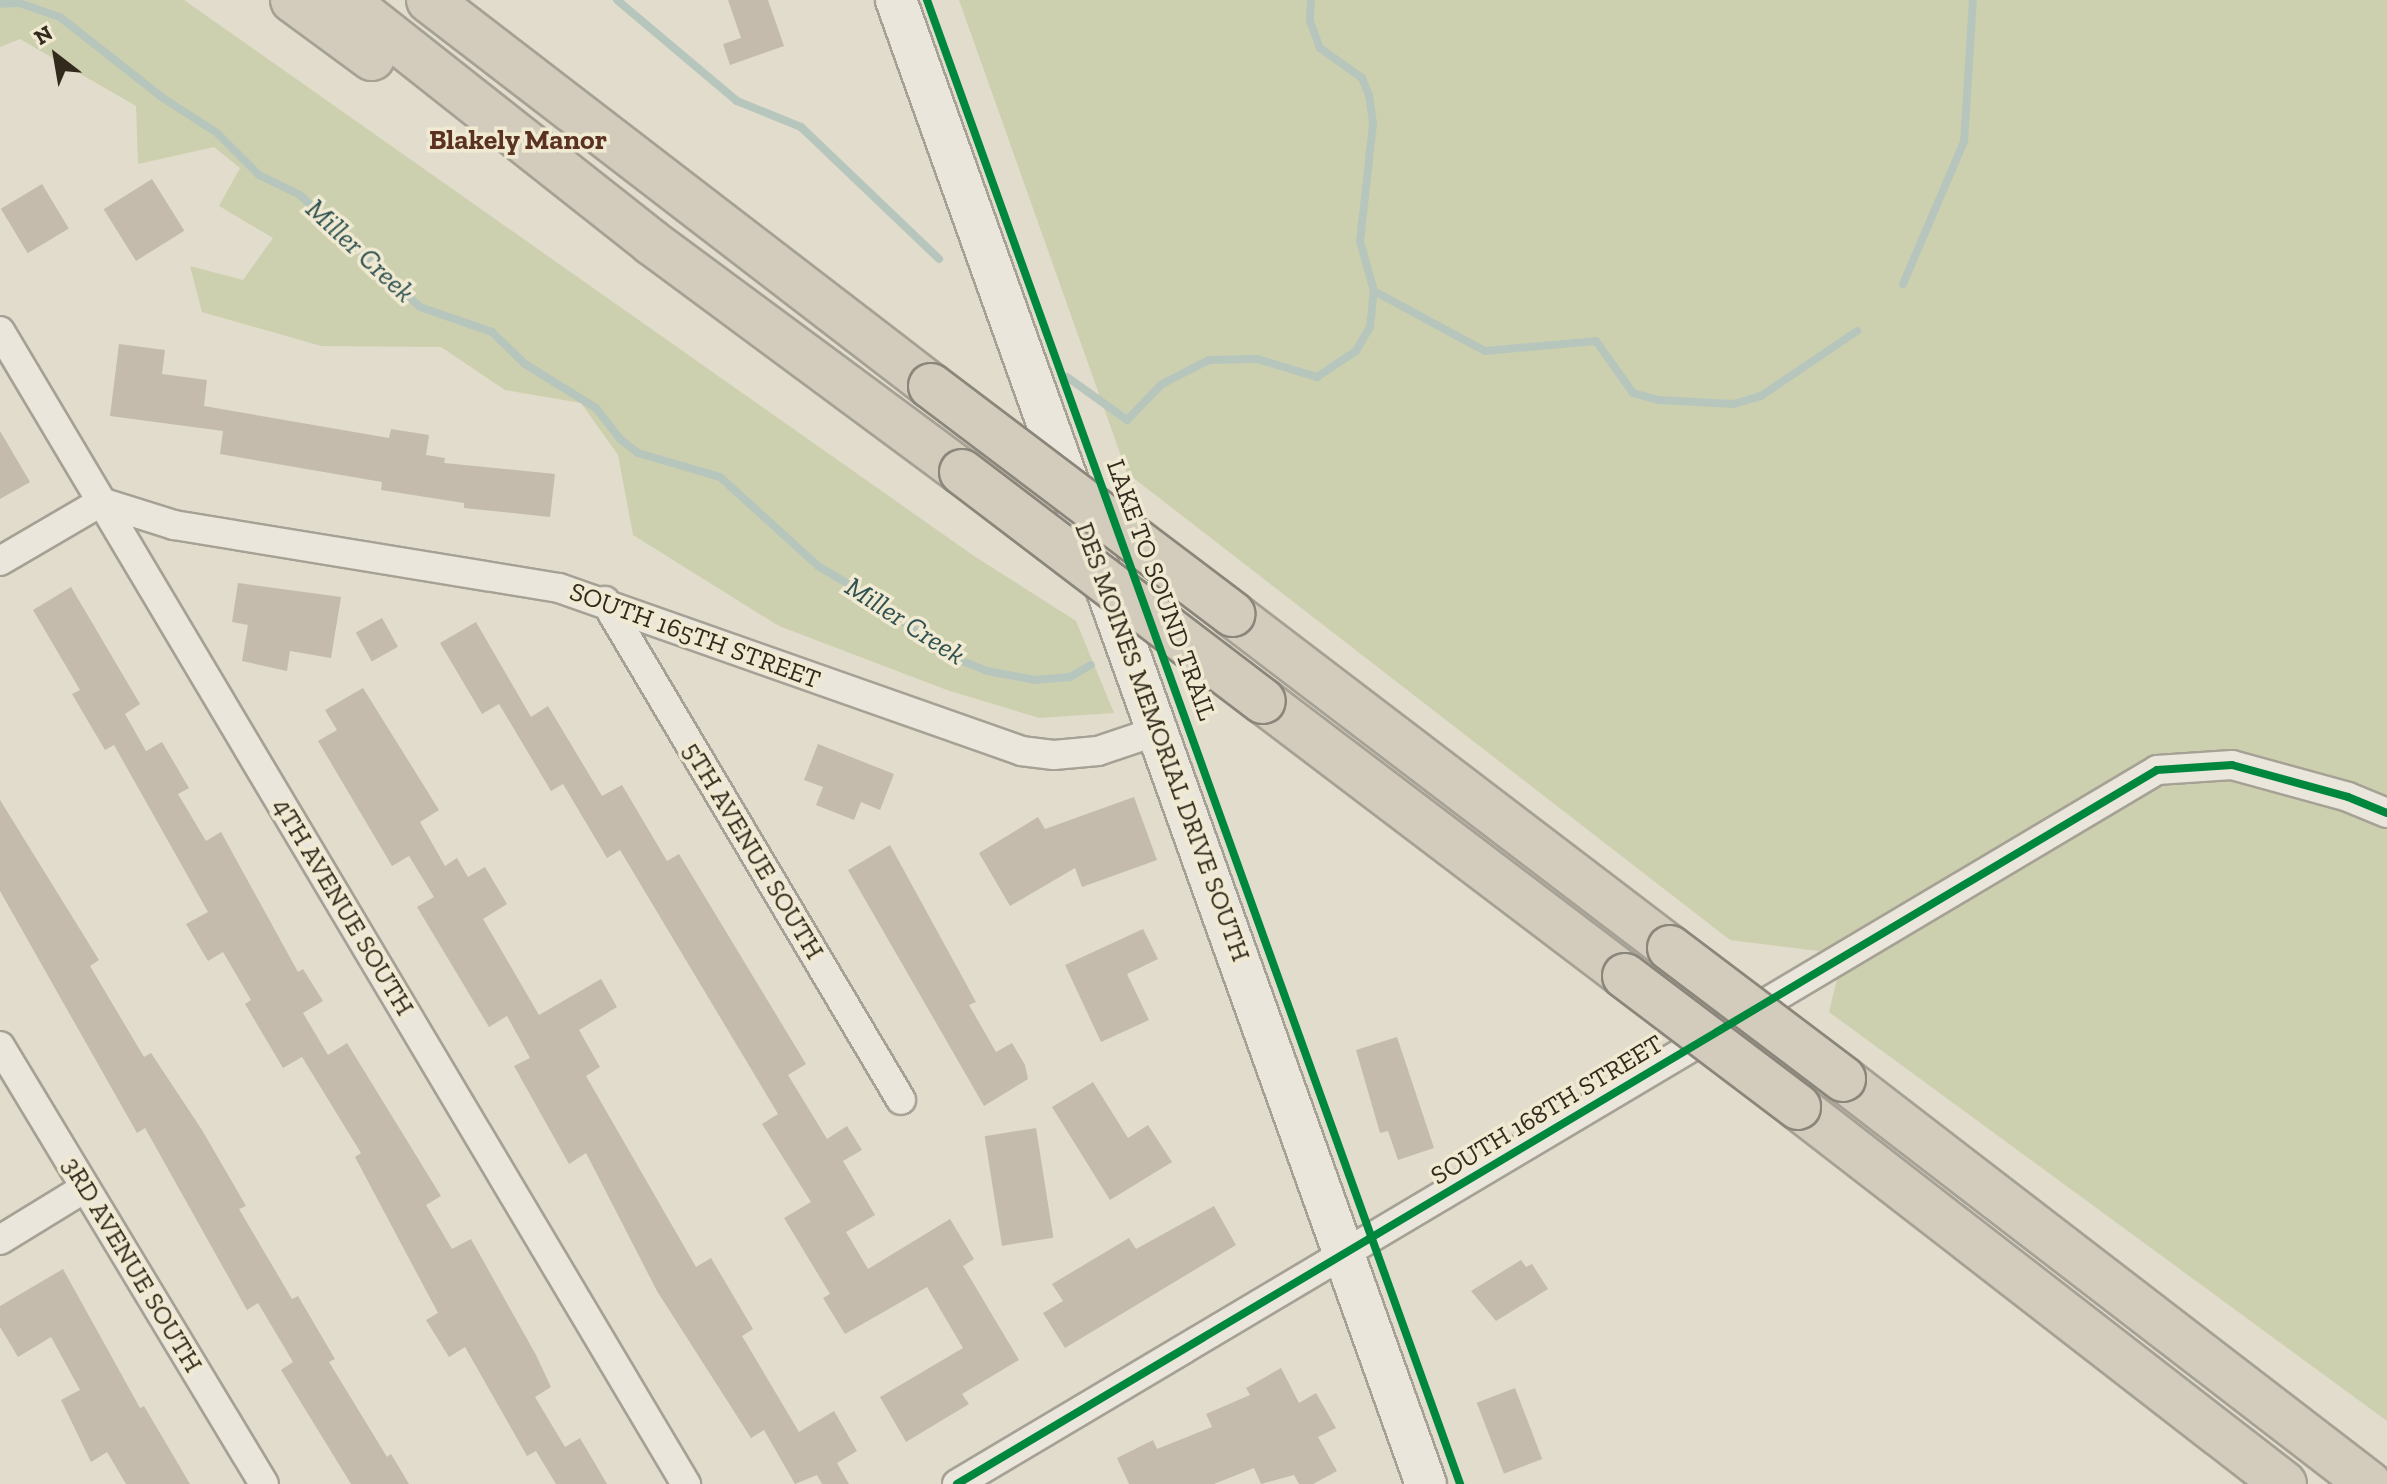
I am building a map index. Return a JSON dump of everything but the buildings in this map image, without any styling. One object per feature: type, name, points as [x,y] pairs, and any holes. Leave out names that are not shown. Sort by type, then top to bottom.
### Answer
[{"type":"highway","points":[[293,0],[552,189],[651,242]]},
{"type":"highway","points":[[345,0],[651,242],[962,472],[1798,1107],[2284,1484]]},
{"type":"highway","points":[[429,0],[460,16],[931,386],[1843,1079],[2369,1484]]},
{"type":"main road","name":"DES MOINES MEMORIAL DRIVE SOUTH","points":[[896,0],[1160,730],[1426,1484]]},
{"type":"street","name":"4TH AVENUE SOUTH","points":[[0,331],[686,1484]]},
{"type":"street","name":"SOUTH 165TH STREET","points":[[101,502],[174,525],[559,588],[605,601],[1021,751],[1098,751],[1160,730]]},
{"type":"street","points":[[0,561],[101,502]]},
{"type":"street","name":"5TH AVENUE SOUTH","points":[[605,601],[901,1100]]},
{"type":"street","name":"SOUTH 168TH STREET","points":[[957,1484],[2157,770],[2232,765],[2387,813]]},
{"type":"street","name":"3RD AVENUE SOUTH","points":[[0,1046],[264,1484]]},
{"type":"street","points":[[0,1240],[85,1188]]},
{"type":"green space","points":[[0,0],[184,0],[974,556],[1076,621],[1114,713],[1039,718],[947,690],[779,626],[633,535],[618,455],[581,403],[505,390],[441,347],[321,346],[202,312],[190,266],[243,280],[273,238],[219,206],[240,168],[214,147],[138,164],[136,106],[20,39],[0,47]]},
{"type":"green space","points":[[959,0],[2387,0],[2387,1421],[1829,1012],[1843,954],[1730,940],[1127,473]]},
{"type":"waterway","points":[[617,0],[737,101],[801,127],[939,259]]},
{"type":"waterway","points":[[1311,0],[1310,21],[1320,48],[1362,78],[1369,95],[1373,124],[1360,241],[1374,291]]},
{"type":"waterway","name":"Miller Creek","points":[[1903,284],[1964,142],[1973,0]]},
{"type":"waterway","name":"Miller Creek","points":[[0,4],[19,3],[60,17],[163,98],[217,133],[259,175],[300,195],[420,307],[492,332],[525,364],[596,408],[620,439],[638,453],[720,477],[818,566],[877,601],[945,654],[987,671],[1035,680],[1070,677],[1091,665]]},
{"type":"waterway","name":"Miller Creek","points":[[1067,377],[1127,420],[1162,384],[1209,360],[1257,359],[1317,377],[1356,351],[1370,327],[1374,291],[1485,351],[1596,341],[1633,393],[1658,400],[1734,404],[1761,396],[1857,331]]},
{"type":"cycle path","name":"LAKE TO SOUND TRAIL","points":[[927,0],[1460,1484]]},
{"type":"cycle path","points":[[957,1484],[2157,770],[2232,765],[2348,797],[2387,813]]},
{"type":"district","name":"Blakely Manor","points":[[518,140]]}]
